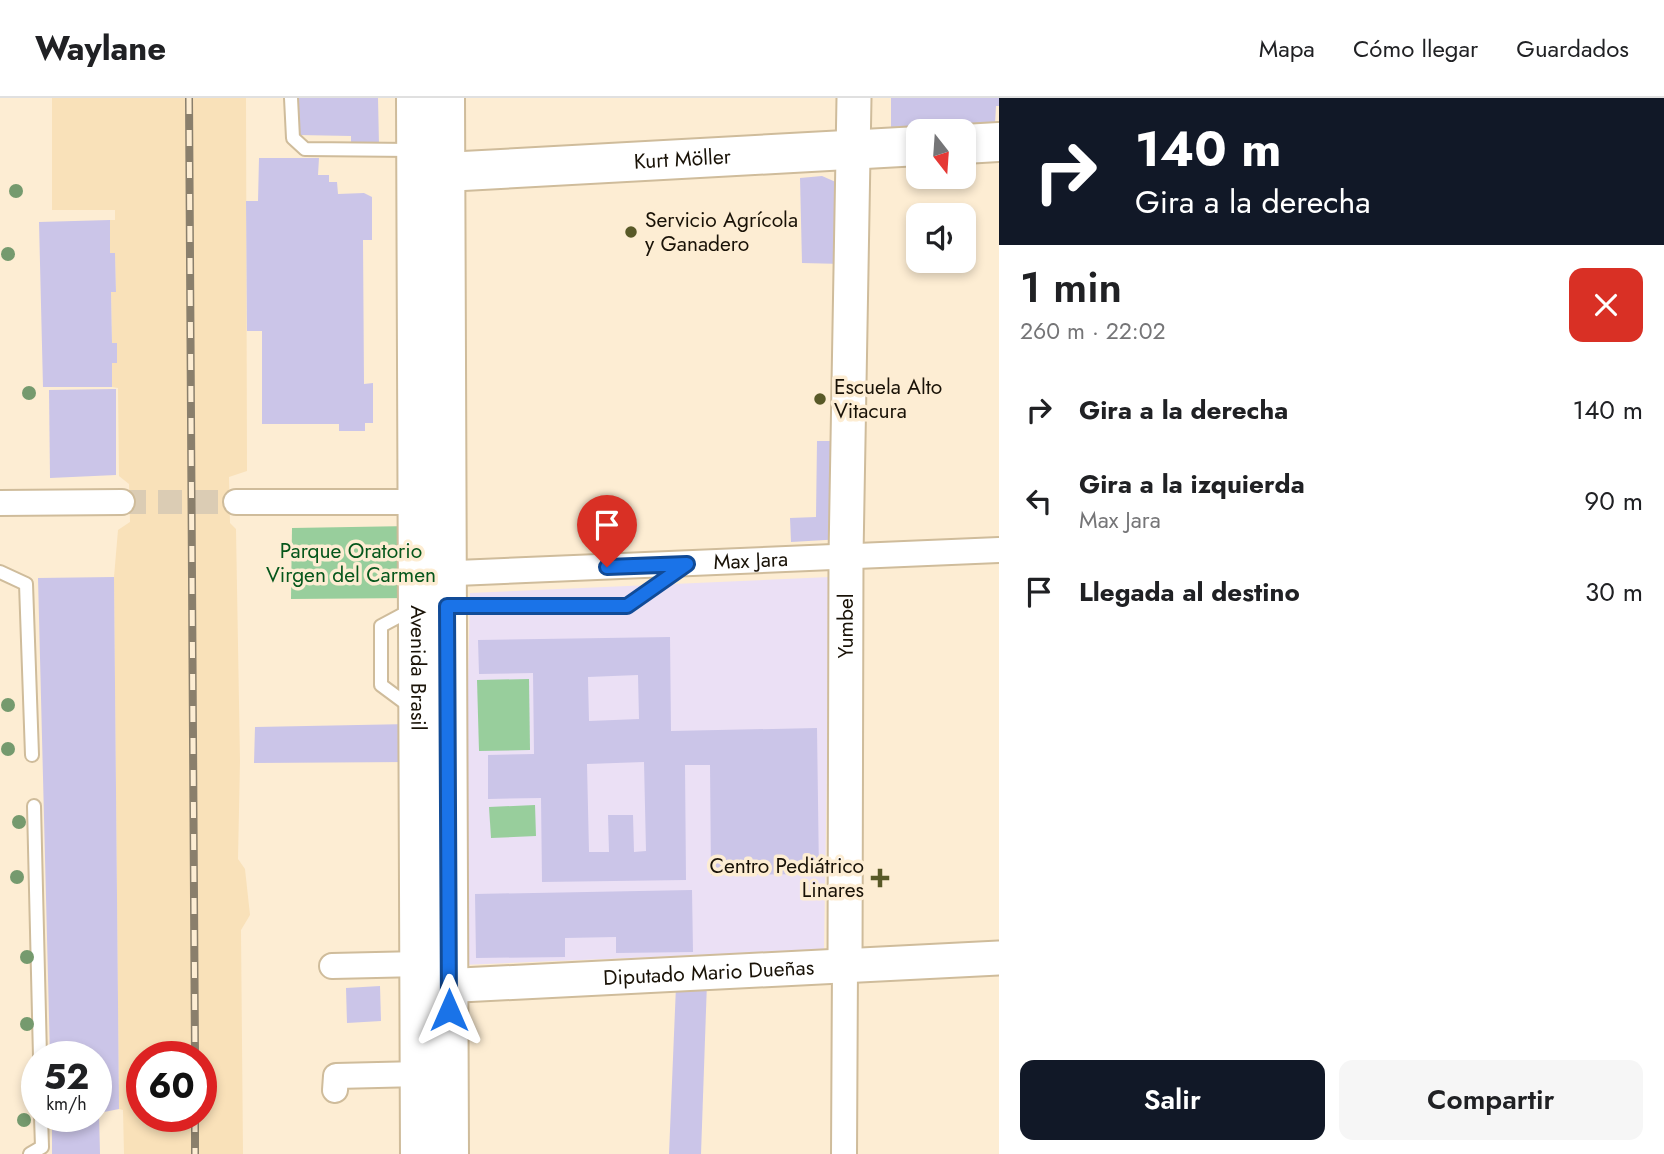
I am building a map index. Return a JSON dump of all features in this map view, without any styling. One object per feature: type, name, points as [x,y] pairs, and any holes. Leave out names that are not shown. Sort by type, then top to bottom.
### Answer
[{"type":"main road","name":"Avenida Brasil","points":[[416,98],[426,155],[432,590],[429,979],[420,1074],[420,1154]]},
{"type":"main road","name":"Avenida Brasil","points":[[445,98],[426,155],[417,502],[432,590],[418,713],[429,979],[449,1154]]},
{"type":"main road","points":[[976,143],[999,142]]},
{"type":"main road","name":"Kurt Möller","points":[[426,155],[853,150],[906,147]]},
{"type":"street","name":"Yumbel","points":[[844,1154],[846,556],[854,98]]},
{"type":"street","points":[[0,503],[122,502]]},
{"type":"street","points":[[236,502],[417,502]]},
{"type":"street","name":"Max Jara","points":[[432,590],[687,564],[999,550]]},
{"type":"street","name":"Diputado Mario Dueñas","points":[[429,979],[845,966],[999,958]]},
{"type":"street","points":[[332,966],[429,979]]},
{"type":"street","points":[[335,1090],[336,1076],[420,1074]]},
{"type":"lane","points":[[290,98],[293,138],[305,149],[426,155]]},
{"type":"lane","points":[[432,590],[627,606],[687,564]]},
{"type":"lane","points":[[0,572],[26,584],[32,755]]},
{"type":"lane","points":[[34,806],[40,1041]]},
{"type":"lane","points":[[30,1154],[41,1147],[41,1132]]},
{"type":"shaded area","points":[[52,98],[246,98],[247,471],[229,477],[230,523],[236,529],[240,761],[238,859],[245,869],[250,915],[241,930],[243,1154],[124,1154],[123,1110],[119,1109],[114,577],[118,530],[130,522],[129,484],[119,476],[118,388],[112,387],[112,363],[117,343],[112,343],[111,292],[116,292],[115,254],[110,253],[110,220],[115,220],[115,210],[52,210]]},
{"type":"shaded area","points":[[830,577],[824,950],[462,965],[470,593]]},
{"type":"green space","name":"Parque Oratorio Virgen del Carmen","points":[[411,526],[412,598],[291,599],[292,528]]},
{"type":"green space","points":[[529,679],[530,750],[479,751],[477,680]]},
{"type":"green space","points":[[535,805],[536,836],[491,838],[489,807]]},
{"type":"building","points":[[299,98],[378,98],[379,145],[351,146],[351,136],[299,135]]},
{"type":"building","points":[[891,98],[999,98],[995,124],[976,125],[976,119],[906,119],[906,127],[891,127]]},
{"type":"building","points":[[259,158],[319,158],[318,175],[329,175],[329,182],[337,182],[338,194],[364,193],[372,197],[372,240],[363,240],[364,384],[373,383],[373,423],[365,423],[365,431],[339,431],[339,424],[262,424],[262,331],[247,331],[246,201],[258,201]]},
{"type":"building","points":[[822,176],[838,183],[843,264],[802,263],[800,178]]},
{"type":"building","points":[[110,220],[110,253],[115,253],[116,292],[111,292],[112,343],[117,343],[117,363],[112,363],[112,387],[43,387],[39,222]]},
{"type":"building","points":[[116,389],[116,475],[50,478],[49,390]]},
{"type":"building","points":[[817,441],[845,441],[843,539],[791,542],[790,518],[816,517]]},
{"type":"building","points":[[114,577],[119,1109],[112,1110],[112,1041],[50,1041],[38,578]]},
{"type":"building","points":[[670,637],[671,731],[817,728],[819,874],[711,875],[710,765],[685,765],[686,880],[542,882],[541,798],[488,799],[488,755],[534,754],[533,673],[479,674],[478,640]],"holes":[[[638,675],[639,719],[589,721],[588,677]],[[644,762],[646,851],[634,852],[633,815],[608,815],[609,852],[589,852],[587,764]]]},
{"type":"building","points":[[410,724],[409,762],[254,763],[255,727]]},
{"type":"building","points":[[692,890],[693,952],[616,953],[616,937],[565,938],[565,957],[476,958],[475,894]]},
{"type":"building","points":[[707,982],[701,1154],[669,1154],[676,986]]},
{"type":"building","points":[[380,986],[381,1021],[347,1023],[346,988]]},
{"type":"building","points":[[52,1132],[99,1132],[100,1154],[52,1154]]},
{"type":"tunnel","points":[[122,502],[236,502]]},
{"type":"railway","points":[[189,98],[195,1041]]},
{"type":"railway","points":[[195,1132],[195,1154]]},
{"type":"place","name":"Servicio Agrícola y Ganadero","points":[[631,232]]},
{"type":"place","name":"Escuela Alto Vitacura","points":[[820,399]]},
{"type":"place","name":"Centro Pediátrico Linares","points":[[880,878]]},
{"type":"route","points":[[449,1010],[447,606],[627,606],[687,564],[607,567]]}]
